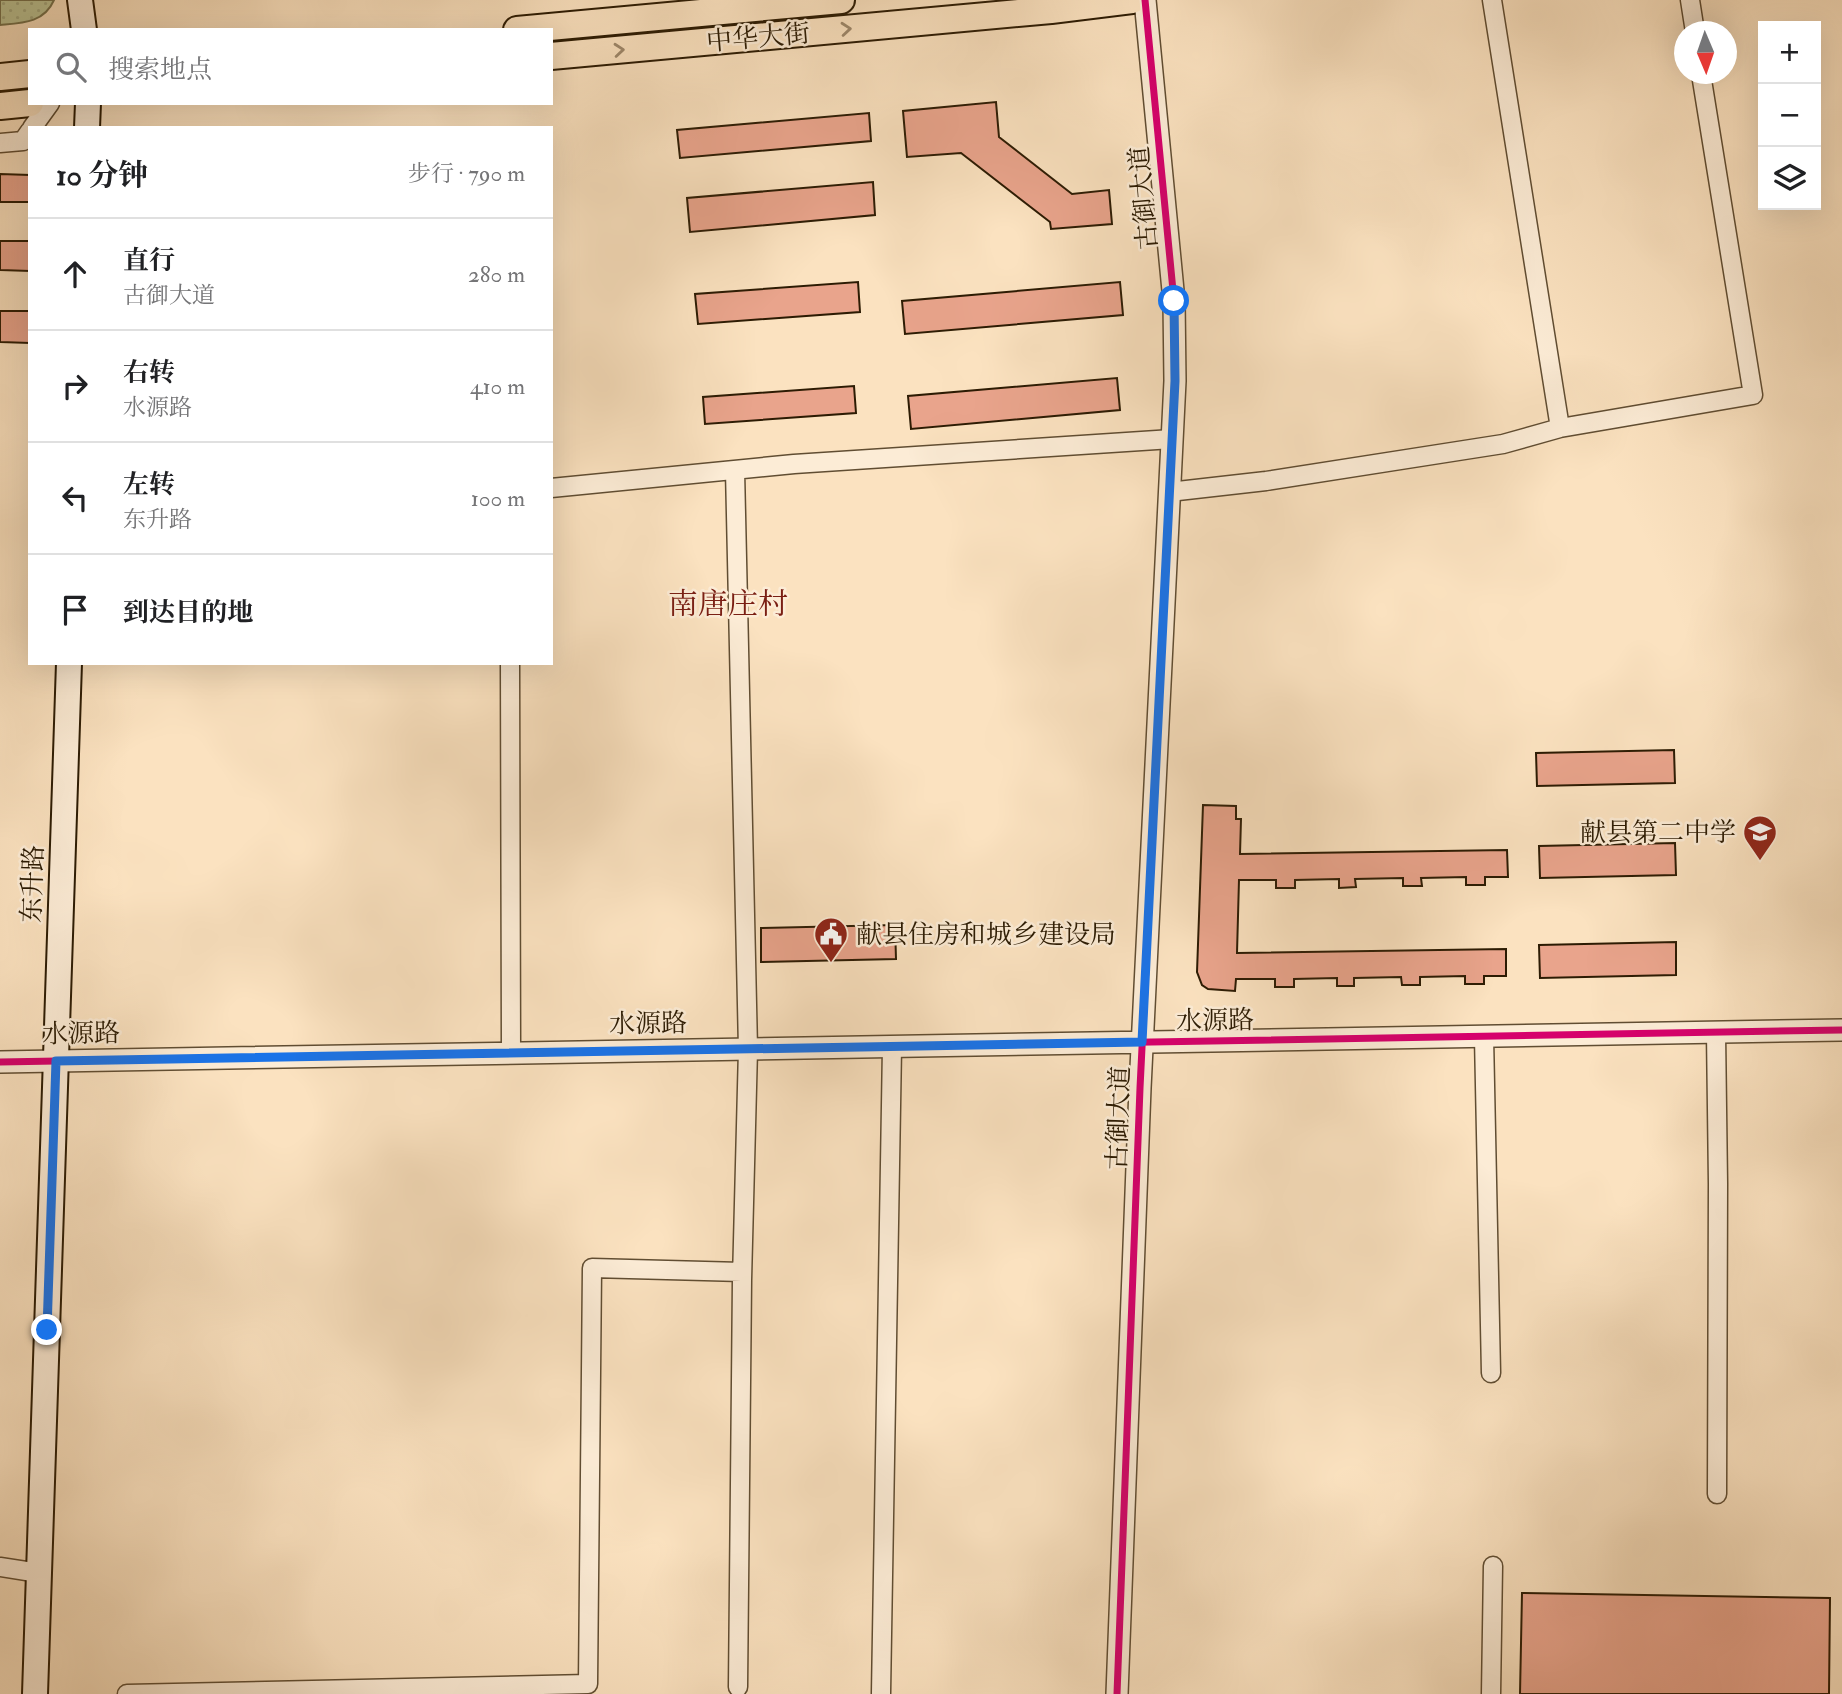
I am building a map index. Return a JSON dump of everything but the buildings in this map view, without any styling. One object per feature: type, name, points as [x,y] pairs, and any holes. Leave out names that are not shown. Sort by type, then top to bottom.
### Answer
[{"type":"main road","points":[[80,0],[84,28]]},
{"type":"main road","points":[[92,28],[94,0]]},
{"type":"main road","name":"中华大街","points":[[538,28],[841,0]]},
{"type":"main road","name":"中华大街","points":[[553,56],[1038,11],[1129,0]]},
{"type":"main road","points":[[0,77],[28,74]]},
{"type":"main road","points":[[0,106],[28,103]]},
{"type":"main road","points":[[87,126],[88,105]]},
{"type":"main road","name":"东升路","points":[[35,1694],[69,665]]},
{"type":"street","name":"古御大道","points":[[1116,1694],[1142,1042],[1175,381],[1174,301],[1145,0]]},
{"type":"street","points":[[1492,0],[1560,428]]},
{"type":"street","points":[[1690,0],[1693,21]]},
{"type":"street","points":[[1169,492],[1266,481],[1503,444],[1560,428],[1753,395],[1703,84]]},
{"type":"street","points":[[34,126],[49,105]]},
{"type":"street","points":[[0,143],[23,141],[28,134]]},
{"type":"street","points":[[553,488],[735,470],[1172,439]]},
{"type":"street","points":[[735,470],[748,1049],[742,1272],[738,1686]]},
{"type":"street","points":[[510,665],[511,1053]]},
{"type":"street","name":"水源路","points":[[0,1062],[1842,1030]]},
{"type":"street","points":[[1716,1033],[1717,1494]]},
{"type":"street","points":[[1484,1037],[1491,1373]]},
{"type":"street","points":[[881,1693],[892,1047]]},
{"type":"street","points":[[127,1694],[588,1684],[592,1268],[742,1272]]},
{"type":"street","points":[[1491,1694],[1493,1566]]},
{"type":"street","points":[[0,1567],[39,1573]]},
{"type":"green space","points":[[0,0],[54,0],[50,8],[32,20],[0,25]]},
{"type":"cycle path","points":[[1117,1694],[1140,1088],[1175,381],[1174,301],[1145,0]]},
{"type":"cycle path","points":[[0,1062],[1842,1030]]},
{"type":"place","name":"献县第二中学","points":[[1760,862]]},
{"type":"place","name":"献县住房和城乡建设局","points":[[831,964]]},
{"type":"district","name":"南唐庄村","points":[[728,604]]},
{"type":"route","points":[[47,1330],[56,1061],[1142,1042],[1175,381],[1174,301]]}]
